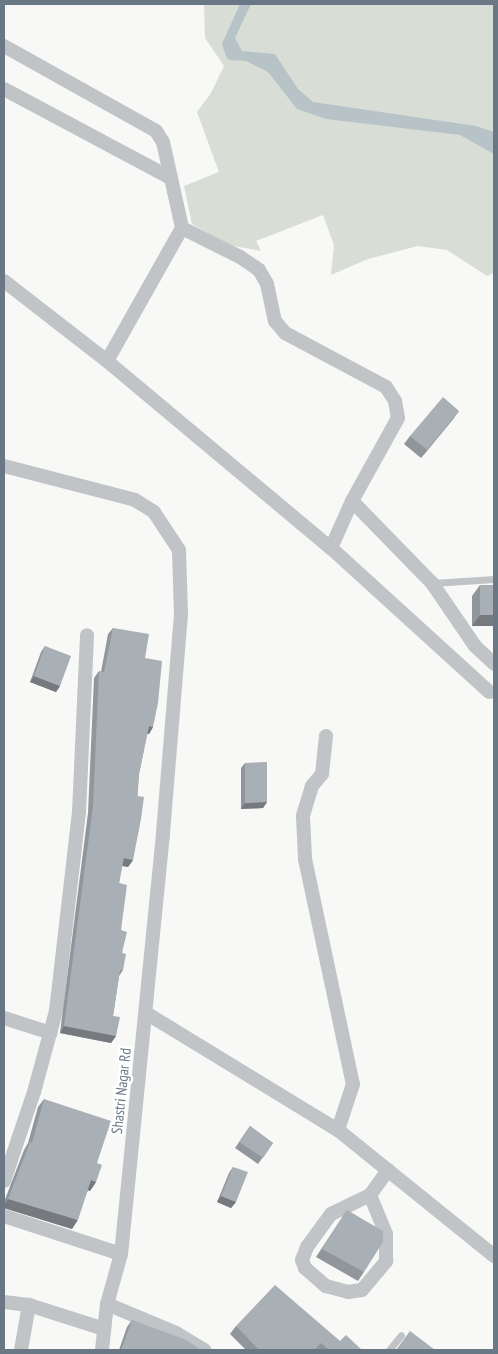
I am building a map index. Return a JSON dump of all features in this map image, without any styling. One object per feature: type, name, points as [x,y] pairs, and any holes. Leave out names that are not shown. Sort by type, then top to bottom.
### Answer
[{"type":"street","points":[[4,46],[156,131],[163,142],[182,228],[107,361]]},
{"type":"street","points":[[4,89],[171,178]]},
{"type":"street","points":[[182,228],[240,257],[259,270],[268,284],[275,321],[285,333],[367,375],[386,387],[395,400],[398,418],[352,501],[331,548]]},
{"type":"street","points":[[4,281],[107,361],[331,548],[489,692]]},
{"type":"street","name":"Shastri Nagar Rd","points":[[4,466],[135,500],[154,512],[179,550],[181,614],[146,1013],[121,1254],[107,1304],[102,1350]]},
{"type":"street","points":[[352,501],[432,583],[475,646],[494,664]]},
{"type":"street","points":[[4,1181],[50,1033],[79,812],[87,635]]},
{"type":"street","points":[[326,736],[322,774],[312,786],[303,816],[305,859],[353,1084],[338,1130]]},
{"type":"street","points":[[146,1013],[338,1130],[494,1256]]},
{"type":"street","points":[[4,1018],[50,1033]]},
{"type":"street","points":[[370,1195],[386,1234],[386,1261],[362,1290],[348,1292],[326,1286],[305,1268],[302,1260],[307,1247],[331,1214],[370,1195],[388,1170]]},
{"type":"street","points":[[341,1209],[386,1234]]},
{"type":"street","points":[[4,1216],[121,1254]]},
{"type":"street","points":[[4,1302],[29,1305],[104,1329]]},
{"type":"street","points":[[107,1304],[176,1333],[204,1350]]},
{"type":"street","points":[[22,1350],[29,1305]]},
{"type":"lane","points":[[432,583],[494,579]]},
{"type":"lane","points":[[390,1350],[401,1335]]},
{"type":"shaded area","points":[[204,4],[494,4],[494,273],[487,276],[447,250],[418,246],[368,259],[331,275],[334,245],[323,215],[256,241],[261,251],[228,245],[192,224],[184,186],[219,172],[197,112],[211,93],[224,66],[205,38]]},
{"type":"shaded area","points":[[240,4],[251,4],[235,38],[242,51],[275,54],[298,89],[313,102],[476,126],[494,132],[494,154],[460,135],[326,119],[297,109],[268,72],[246,61],[229,60],[226,56],[222,44]]},
{"type":"building","points":[[443,397],[459,411],[427,450],[410,436]]},
{"type":"building","points":[[480,585],[494,585],[494,615],[480,615]]},
{"type":"building","points":[[113,628],[149,634],[145,658],[162,661],[158,703],[153,727],[149,726],[139,774],[137,796],[144,797],[141,819],[133,860],[124,858],[119,883],[127,885],[121,930],[127,932],[122,953],[126,954],[123,970],[120,970],[113,1016],[120,1017],[116,1036],[64,1026],[93,806],[99,671],[104,672]]},
{"type":"building","points":[[45,646],[71,656],[60,686],[34,676]]},
{"type":"building","points":[[267,762],[267,802],[245,803],[245,763]]},
{"type":"building","points":[[44,1099],[111,1121],[97,1163],[102,1165],[96,1182],[91,1180],[78,1220],[8,1199],[30,1142],[32,1143]]},
{"type":"building","points":[[250,1126],[273,1143],[263,1158],[239,1142]]},
{"type":"building","points":[[233,1167],[248,1172],[236,1202],[221,1196]]},
{"type":"building","points":[[347,1210],[383,1231],[383,1242],[364,1272],[322,1249]]},
{"type":"building","points":[[275,1285],[340,1341],[346,1335],[362,1350],[329,1350],[321,1343],[314,1350],[259,1350],[236,1326]]},
{"type":"building","points":[[132,1320],[184,1339],[199,1348],[198,1350],[121,1350]]},
{"type":"building","points":[[410,1331],[435,1350],[396,1350]]}]
